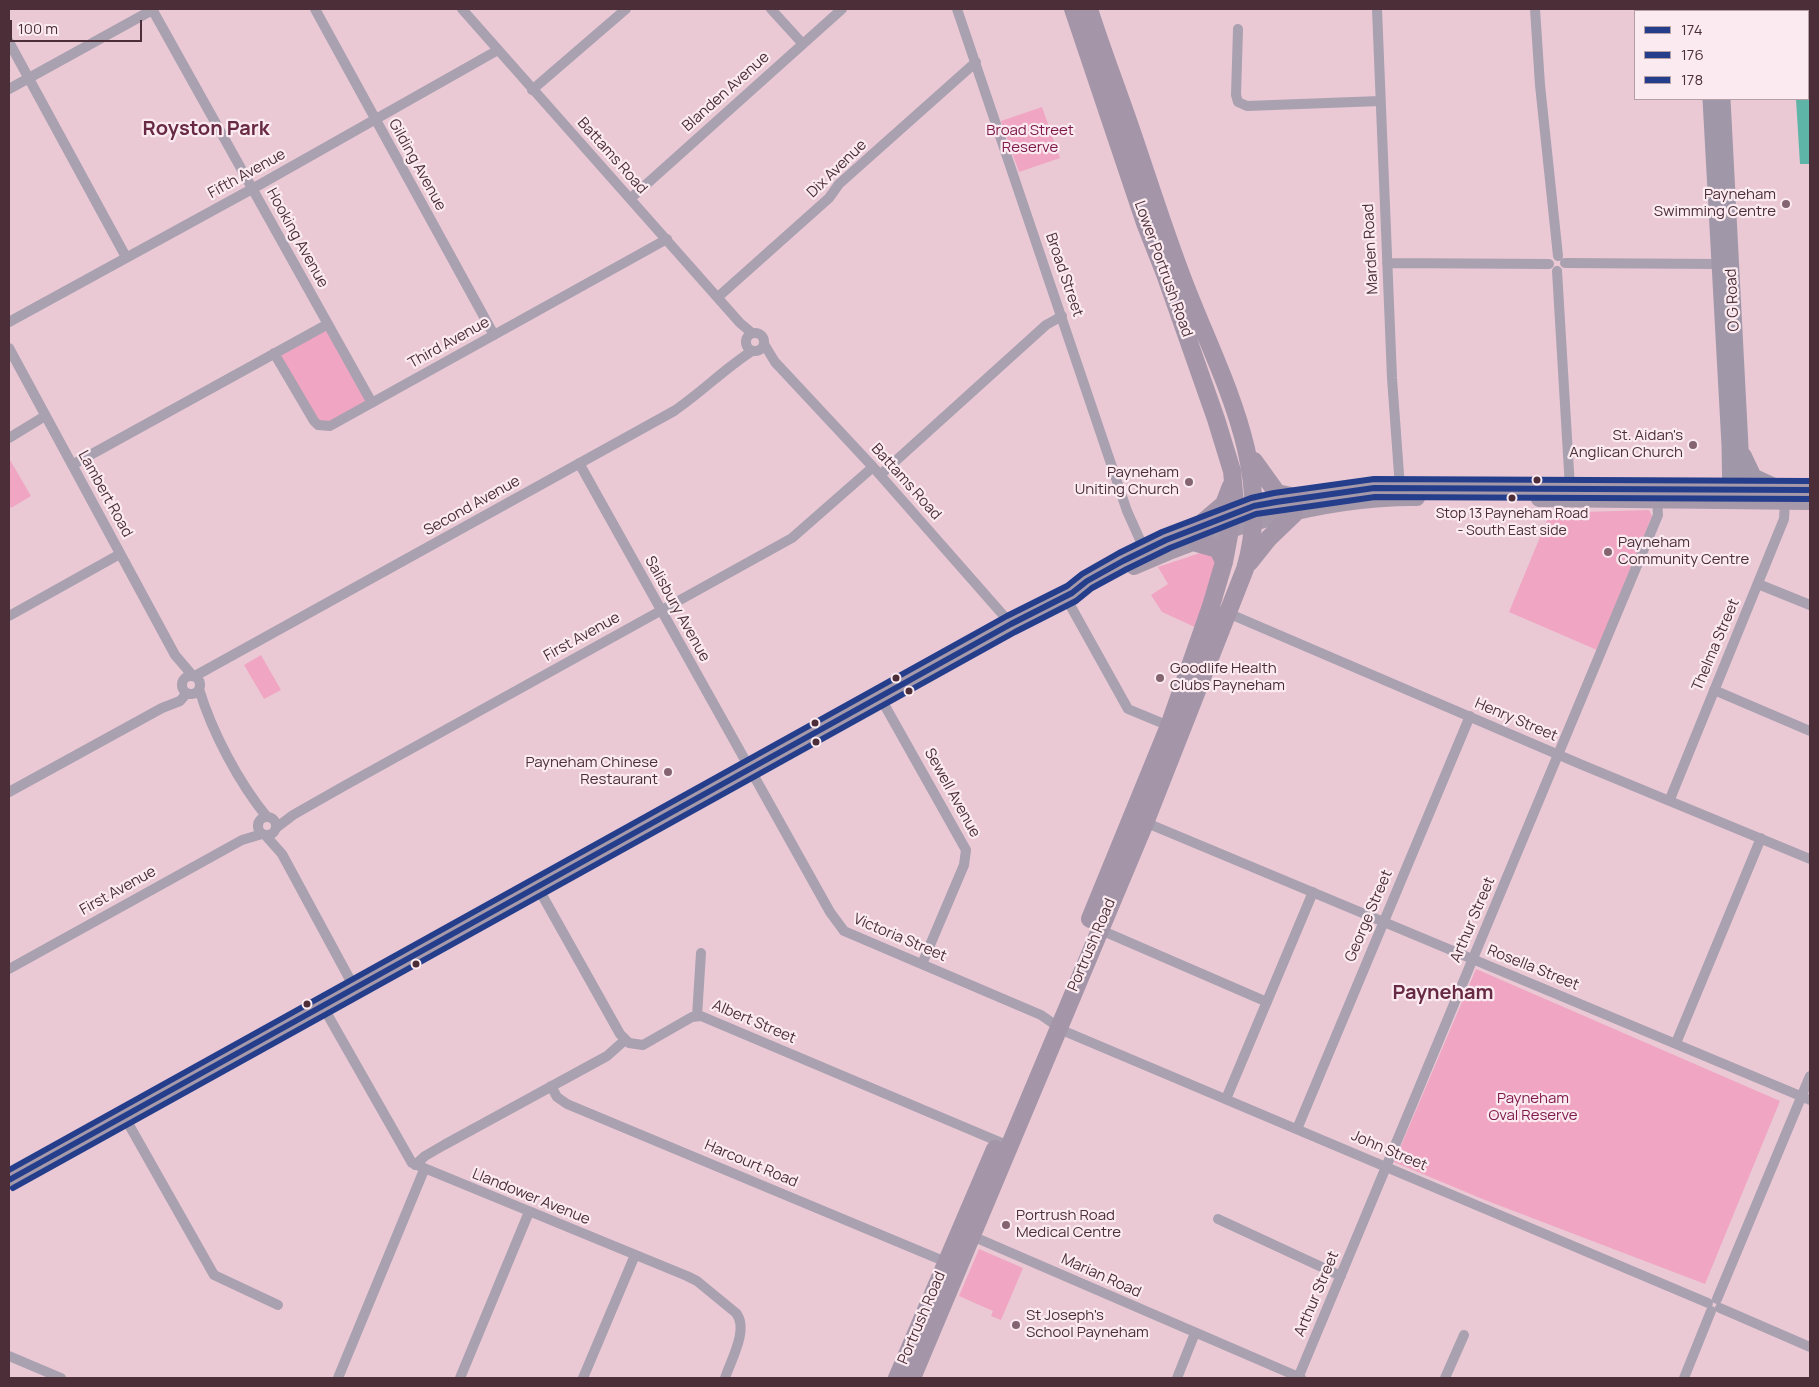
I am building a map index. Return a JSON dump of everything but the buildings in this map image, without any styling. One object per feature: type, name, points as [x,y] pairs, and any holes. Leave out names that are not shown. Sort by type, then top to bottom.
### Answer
[{"type":"highway","name":"Lower Portrush Road","points":[[1073,9],[1145,223],[1199,368],[1233,480],[1235,503],[1230,532]]},
{"type":"highway","name":"Lower Portrush Road","points":[[1089,9],[1170,244],[1224,380],[1244,443],[1254,483],[1253,515]]},
{"type":"highway","points":[[1145,223],[1170,244],[1165,258],[1165,274]]},
{"type":"highway","points":[[1244,443],[1263,477],[1277,492],[1297,506],[1245,569]]},
{"type":"highway","points":[[1224,562],[1218,548],[1197,535],[1224,504],[1233,480]]},
{"type":"highway","name":"Portrush Road","points":[[1139,820],[1169,726],[1219,610],[1245,569],[1251,544],[1253,515]]},
{"type":"highway","name":"Portrush Road","points":[[912,1378],[972,1236],[1004,1143],[1139,820],[1219,610],[1224,562],[1230,532]]},
{"type":"highway","name":"Portrush Road","points":[[897,1378],[946,1262],[1004,1143]]},
{"type":"main road","name":"O G Road","points":[[1710,100],[1741,447],[1736,495]]},
{"type":"main road","name":"O G Road","points":[[1723,100],[1725,264],[1736,495]]},
{"type":"main road","points":[[1741,447],[1748,468],[1754,476],[1784,496],[1810,490]]},
{"type":"main road","points":[[1068,594],[1094,586],[1150,560],[1233,514],[1253,515],[1374,488],[1570,488],[1784,496],[1810,502]]},
{"type":"main road","points":[[1297,506],[1350,504],[1411,498],[1657,500],[1736,495]]},
{"type":"main road","points":[[9,1180],[354,987],[1068,594],[1087,581],[1145,550],[1197,535],[1230,532],[1253,515]]},
{"type":"street","points":[[9,89],[152,9]]},
{"type":"street","name":"Hooking Avenue","points":[[152,9],[372,403]]},
{"type":"street","name":"Gilding Avenue","points":[[315,9],[494,335]]},
{"type":"street","name":"Battams Road","points":[[462,9],[718,297],[740,323],[750,343],[775,362],[873,467],[1011,624]]},
{"type":"street","points":[[532,90],[626,9]]},
{"type":"street","points":[[771,9],[802,43]]},
{"type":"street","name":"Blanden Avenue","points":[[631,198],[842,9]]},
{"type":"street","name":"Broad Street","points":[[957,9],[1127,511],[1145,550]]},
{"type":"street","name":"Marden Road","points":[[1376,9],[1392,378],[1400,488]]},
{"type":"street","points":[[1388,263],[1553,268],[1562,270],[1540,83],[1535,9]]},
{"type":"street","points":[[1238,28],[1236,95],[1238,102],[1247,106],[1380,101]]},
{"type":"street","points":[[9,42],[126,257]]},
{"type":"street","name":"Fifth Avenue","points":[[9,322],[252,189],[498,50]]},
{"type":"street","name":"Dix Avenue","points":[[718,297],[829,198],[839,184],[976,62]]},
{"type":"street","name":"Third Avenue","points":[[274,353],[310,415],[318,424],[330,426],[667,239]]},
{"type":"street","points":[[1561,260],[1725,264]]},
{"type":"street","points":[[1553,268],[1570,488]]},
{"type":"street","points":[[880,475],[1046,325],[1062,316]]},
{"type":"street","points":[[72,465],[328,324]]},
{"type":"street","name":"Battams Road","points":[[750,343],[762,336],[764,344],[775,362]]},
{"type":"street","name":"Second Avenue","points":[[197,681],[215,666],[697,396],[735,362],[750,343],[761,349],[764,344]]},
{"type":"street","name":"Lambert Road","points":[[9,348],[175,655],[197,681],[207,715]]},
{"type":"street","points":[[9,438],[45,416]]},
{"type":"street","name":"Salisbury Avenue","points":[[579,463],[749,770]]},
{"type":"street","name":"First Avenue","points":[[9,969],[267,826],[292,815],[799,534],[873,467]]},
{"type":"street","name":"Thelma Street","points":[[1670,799],[1784,519],[1784,496]]},
{"type":"street","name":"Arthur Street","points":[[1299,1378],[1658,515],[1657,500]]},
{"type":"street","points":[[9,616],[120,554]]},
{"type":"street","points":[[1758,584],[1810,605]]},
{"type":"street","points":[[1068,594],[1128,709],[1169,726]]},
{"type":"street","name":"Henry Street","points":[[1219,610],[1810,859]]},
{"type":"street","name":"Lambert Road","points":[[175,655],[185,688],[207,715],[354,987]]},
{"type":"street","points":[[9,792],[162,708],[185,688],[188,676],[197,681],[193,694],[185,688]]},
{"type":"street","points":[[1714,690],[1810,731]]},
{"type":"street","name":"Sewell Avenue","points":[[880,697],[966,850],[964,865],[922,964]]},
{"type":"street","name":"George Street","points":[[1297,1129],[1382,922],[1470,716]]},
{"type":"street","name":"Victoria Street","points":[[749,770],[840,928],[1053,1023]]},
{"type":"street","name":"Rosella Street","points":[[1139,820],[1806,1098]]},
{"type":"street","points":[[1676,1043],[1761,838]]},
{"type":"street","points":[[338,1378],[425,1156],[607,1056],[625,1040],[537,886]]},
{"type":"street","points":[[1226,1099],[1313,892]]},
{"type":"street","points":[[1094,926],[1267,1002]]},
{"type":"street","points":[[698,1016],[700,953]]},
{"type":"street","points":[[322,1006],[408,1159],[420,1168]]},
{"type":"street","name":"Albert Street","points":[[625,1040],[634,1045],[643,1044],[698,1016],[1004,1143]]},
{"type":"street","name":"John Street","points":[[1053,1023],[1226,1099],[1714,1305],[1810,1348]]},
{"type":"street","points":[[1684,1378],[1714,1305],[1806,1098],[1810,1076]]},
{"type":"street","name":"Harcourt Road","points":[[551,1086],[557,1097],[567,1104],[946,1262]]},
{"type":"street","points":[[124,1116],[214,1275],[278,1305]]},
{"type":"street","name":"Llandower Avenue","points":[[420,1168],[697,1281],[740,1318],[741,1331],[725,1378]]},
{"type":"street","points":[[460,1378],[529,1212]]},
{"type":"street","points":[[1218,1219],[1341,1276]]},
{"type":"street","name":"Marian Road","points":[[972,1236],[1299,1378]]},
{"type":"street","points":[[583,1378],[635,1255]]},
{"type":"street","points":[[1177,1378],[1195,1334]]},
{"type":"street","points":[[1445,1378],[1464,1335]]},
{"type":"street","points":[[9,1356],[61,1378]]},
{"type":"green space","name":"Broad Street Reserve","points":[[1042,107],[1060,158],[1019,172],[1001,121]]},
{"type":"green space","points":[[328,324],[372,403],[323,426],[274,353]]},
{"type":"green space","points":[[10,460],[31,496],[11,508],[9,503]]},
{"type":"green space","points":[[1649,510],[1652,516],[1597,650],[1509,612],[1550,513]]},
{"type":"green space","points":[[1206,551],[1219,561],[1197,628],[1162,612],[1151,595],[1168,584],[1158,567]]},
{"type":"green space","points":[[261,655],[281,690],[264,699],[244,665]]},
{"type":"green space","name":"Payneham Oval Reserve","points":[[1476,969],[1780,1101],[1705,1284],[1485,1200],[1394,1162]]},
{"type":"green space","points":[[979,1249],[1023,1268],[1001,1320],[991,1316],[993,1311],[959,1296]]},
{"type":"shaded area","points":[[1809,98],[1810,164],[1800,164],[1796,100],[1809,100]]},
{"type":"transit line","name":"178","points":[[9,1170],[1007,616],[1067,586],[1082,574],[1119,553],[1162,532],[1251,498],[1374,479],[1810,481]]},
{"type":"transit line","name":"174","points":[[9,1180],[1011,624],[1072,593],[1087,581],[1123,561],[1166,540],[1254,506],[1374,488],[1810,490]]},
{"type":"transit line","name":"176","points":[[13,1188],[1015,632],[1076,601],[1092,588],[1127,569],[1170,548],[1256,514],[1375,497],[1810,499]]},
{"type":"place","name":"Payneham Swimming Centre","points":[[1786,204]]},
{"type":"place","name":"St. Aidan's Anglican Church","points":[[1693,445]]},
{"type":"place","name":"Payneham Uniting Church","points":[[1189,482]]},
{"type":"place","name":"Stop 13 Payneham Road - South East side","points":[[1512,498]]},
{"type":"place","name":"Payneham Community Centre","points":[[1608,552]]},
{"type":"place","name":"Goodlife Health Clubs Payneham","points":[[1160,678]]},
{"type":"place","name":"Payneham Chinese Restaurant","points":[[668,772]]},
{"type":"place","name":"Portrush Road Medical Centre","points":[[1006,1225]]},
{"type":"place","name":"St Joseph's School Payneham","points":[[1016,1325]]},
{"type":"district","name":"Royston Park","points":[[206,129]]},
{"type":"district","name":"Payneham","points":[[1443,993]]}]
